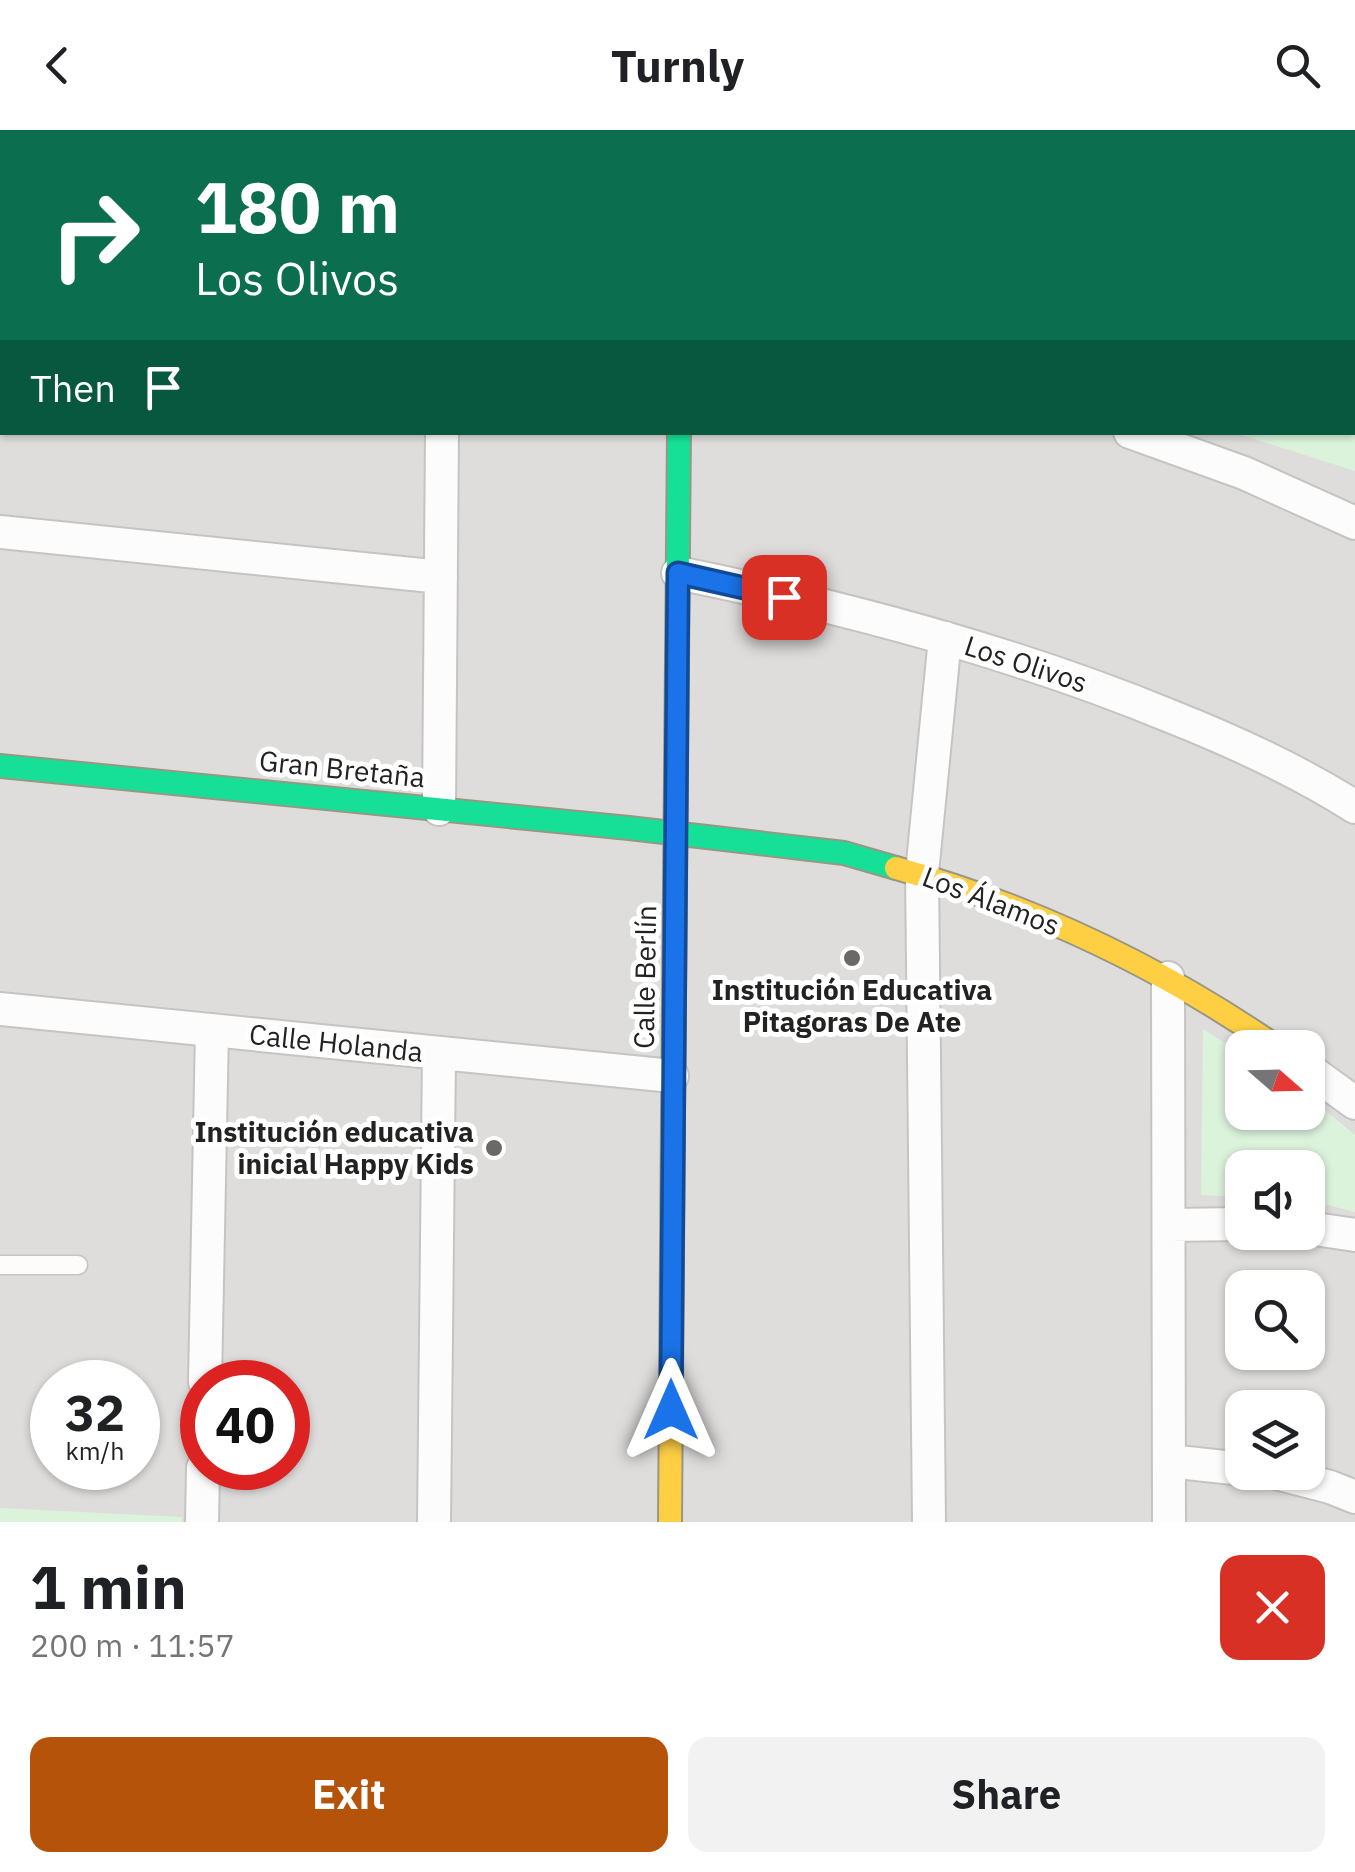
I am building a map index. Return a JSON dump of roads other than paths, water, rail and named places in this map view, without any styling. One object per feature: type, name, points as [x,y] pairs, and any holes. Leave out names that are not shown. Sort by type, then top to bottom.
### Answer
[{"type":"street","points":[[439,809],[442,435]]},
{"type":"street","name":"Calle Berlín","points":[[670,1522],[679,435]]},
{"type":"street","points":[[1147,435],[1187,442],[1244,473],[1355,522]]},
{"type":"street","points":[[0,532],[440,577]]},
{"type":"street","name":"Los Olivos","points":[[678,573],[945,638],[1061,673],[1222,737],[1355,807]]},
{"type":"street","points":[[928,1522],[922,873],[945,638]]},
{"type":"street","name":"Gran Bretaña","points":[[0,766],[678,833]]},
{"type":"street","name":"Los Álamos","points":[[678,833],[844,853],[922,873],[1104,946],[1168,978],[1250,1030]]},
{"type":"street","points":[[1168,978],[1169,1522]]},
{"type":"street","name":"Calle Holanda","points":[[0,1009],[672,1076]]},
{"type":"street","points":[[205,1360],[212,1030]]},
{"type":"street","points":[[434,1522],[440,1053]]},
{"type":"street","points":[[1325,1082],[1355,1103]]},
{"type":"street","points":[[1168,1226],[1225,1224]]},
{"type":"street","points":[[1325,1231],[1355,1236]]},
{"type":"street","points":[[1169,1461],[1225,1467]]},
{"type":"street","points":[[1325,1485],[1355,1497]]},
{"type":"street","points":[[202,1522],[203,1490]]},
{"type":"lane","points":[[0,1265],[78,1265]]},
{"type":"place","name":"Institución Educativa Pitagoras De Ate","points":[[852,958]]},
{"type":"place","name":"Institución educativa inicial Happy Kids","points":[[494,1148]]}]
